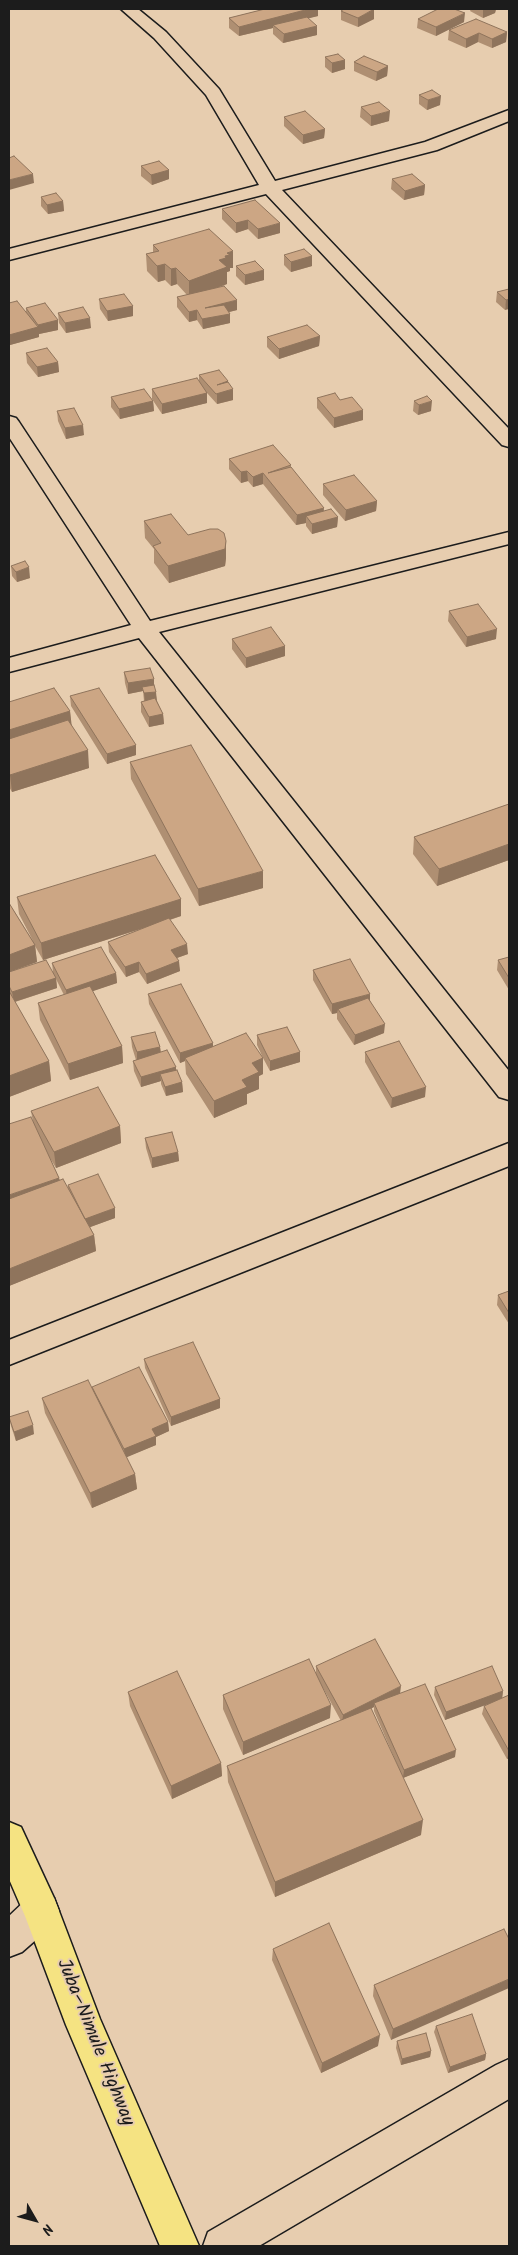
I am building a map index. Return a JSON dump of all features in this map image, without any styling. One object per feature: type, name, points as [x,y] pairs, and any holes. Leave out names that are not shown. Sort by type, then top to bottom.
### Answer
[{"type":"main road","name":"Juba–Nimule Highway","points":[[9,1839],[41,1912],[84,2025],[180,2246]]},
{"type":"street","points":[[129,9],[160,35],[213,93],[270,188],[509,441]]},
{"type":"street","points":[[9,255],[431,146],[509,115]]},
{"type":"street","points":[[9,422],[144,629],[509,1090]]},
{"type":"street","points":[[9,666],[144,629],[509,538]]},
{"type":"street","points":[[9,1353],[509,1154]]},
{"type":"street","points":[[9,1939],[41,1912]]},
{"type":"street","points":[[222,2246],[509,2078]]},
{"type":"building","points":[[265,9],[309,9],[239,27],[229,18]]},
{"type":"building","points":[[344,9],[374,9],[358,18],[341,11]]},
{"type":"building","points":[[438,9],[454,9],[465,13],[436,27],[418,19]]},
{"type":"building","points":[[307,17],[317,26],[284,34],[273,25]]},
{"type":"building","points":[[476,19],[507,32],[492,39],[479,33],[466,39],[449,30]]},
{"type":"building","points":[[338,54],[345,60],[332,63],[325,57]]},
{"type":"building","points":[[364,56],[388,66],[377,72],[354,62]]},
{"type":"building","points":[[432,90],[441,96],[428,100],[419,95]]},
{"type":"building","points":[[379,102],[390,111],[371,116],[361,107]]},
{"type":"building","points":[[305,111],[325,129],[303,135],[284,117]]},
{"type":"building","points":[[14,156],[33,174],[9,180],[9,158]]},
{"type":"building","points":[[159,161],[169,170],[151,175],[141,166]]},
{"type":"building","points":[[412,174],[425,185],[405,191],[392,179]]},
{"type":"building","points":[[56,193],[63,201],[47,205],[41,197]]},
{"type":"building","points":[[255,200],[280,223],[258,229],[248,220],[236,223],[222,209]]},
{"type":"building","points":[[209,229],[233,251],[227,253],[230,255],[225,256],[226,258],[219,260],[227,267],[189,281],[176,268],[171,269],[165,264],[157,266],[146,254],[159,251],[153,245]]},
{"type":"building","points":[[304,249],[312,256],[291,262],[284,255]]},
{"type":"building","points":[[255,261],[264,270],[245,275],[236,266]]},
{"type":"building","points":[[224,286],[237,300],[205,308],[224,305],[230,314],[202,319],[197,310],[189,312],[177,297]]},
{"type":"building","points":[[509,289],[509,299],[506,300],[497,292]]},
{"type":"building","points":[[124,294],[133,306],[107,311],[99,299]]},
{"type":"building","points":[[17,301],[38,327],[9,335],[9,303]]},
{"type":"building","points":[[45,303],[58,320],[38,325],[26,308]]},
{"type":"building","points":[[83,307],[90,318],[65,323],[58,313]]},
{"type":"building","points":[[307,325],[320,336],[279,349],[267,337]]},
{"type":"building","points":[[47,348],[58,362],[37,367],[26,353]]},
{"type":"building","points":[[219,370],[228,381],[217,385],[228,382],[233,389],[216,394],[199,375]]},
{"type":"building","points":[[197,378],[207,393],[162,404],[152,389]]},
{"type":"building","points":[[144,389],[153,401],[119,409],[111,397]]},
{"type":"building","points":[[335,393],[340,400],[352,397],[363,410],[334,418],[317,398]]},
{"type":"building","points":[[427,396],[432,401],[419,405],[414,401]]},
{"type":"building","points":[[74,408],[83,425],[65,428],[57,411]]},
{"type":"building","points":[[273,445],[291,465],[268,473],[291,467],[324,508],[297,515],[263,473],[253,477],[247,471],[241,472],[229,459]]},
{"type":"building","points":[[354,475],[377,501],[346,510],[323,484]]},
{"type":"building","points":[[331,509],[338,517],[312,524],[306,516]]},
{"type":"building","points":[[171,514],[188,535],[210,529],[218,529],[224,533],[225,549],[168,566],[153,546],[161,543],[144,521]]},
{"type":"building","points":[[25,561],[29,567],[16,572],[11,566]]},
{"type":"building","points":[[478,604],[497,629],[467,637],[449,611]]},
{"type":"building","points":[[271,627],[285,646],[246,658],[232,639]]},
{"type":"building","points":[[150,668],[154,679],[128,683],[124,672]]},
{"type":"building","points":[[154,685],[156,692],[144,693],[142,687]]},
{"type":"building","points":[[54,688],[70,711],[9,730],[9,702]]},
{"type":"building","points":[[99,688],[136,745],[107,754],[70,696]]},
{"type":"building","points":[[155,698],[163,714],[149,717],[141,702]]},
{"type":"building","points":[[68,720],[88,750],[10,775],[9,739]]},
{"type":"building","points":[[191,745],[263,871],[198,889],[130,762]]},
{"type":"building","points":[[509,804],[509,844],[439,869],[414,837]]},
{"type":"building","points":[[155,855],[181,899],[41,943],[17,897]]},
{"type":"building","points":[[9,903],[35,945],[9,955]]},
{"type":"building","points":[[169,918],[187,944],[171,950],[179,961],[146,974],[139,962],[125,967],[108,942]]},
{"type":"building","points":[[101,947],[116,973],[66,990],[52,963]]},
{"type":"building","points":[[509,957],[509,978],[498,960]]},
{"type":"building","points":[[350,959],[370,994],[332,1004],[313,970]]},
{"type":"building","points":[[46,960],[56,978],[12,992],[9,986],[9,972]]},
{"type":"building","points":[[181,984],[213,1043],[180,1053],[148,994]]},
{"type":"building","points":[[90,986],[122,1046],[68,1064],[38,1003]]},
{"type":"building","points":[[9,991],[49,1061],[9,1076]]},
{"type":"building","points":[[368,998],[385,1024],[355,1035],[338,1009]]},
{"type":"building","points":[[287,1027],[300,1052],[270,1061],[257,1035]]},
{"type":"building","points":[[155,1032],[160,1047],[137,1052],[131,1037]]},
{"type":"building","points":[[246,1033],[263,1058],[252,1063],[259,1072],[242,1080],[247,1087],[214,1101],[185,1058]]},
{"type":"building","points":[[399,1041],[426,1087],[392,1098],[365,1052]]},
{"type":"building","points":[[167,1050],[176,1067],[141,1077],[133,1061]]},
{"type":"building","points":[[177,1070],[182,1082],[165,1087],[160,1074]]},
{"type":"building","points":[[98,1087],[120,1126],[54,1152],[31,1111]]},
{"type":"building","points":[[31,1117],[59,1178],[9,1195],[9,1124]]},
{"type":"building","points":[[172,1132],[178,1152],[152,1158],[145,1138]]},
{"type":"building","points":[[98,1174],[115,1208],[85,1219],[68,1185]]},
{"type":"building","points":[[63,1179],[94,1235],[9,1269],[9,1199]]},
{"type":"building","points":[[509,1291],[509,1313],[498,1295]]},
{"type":"building","points":[[193,1342],[220,1399],[171,1417],[144,1359]]},
{"type":"building","points":[[139,1367],[168,1422],[152,1429],[156,1436],[124,1449],[92,1387]]},
{"type":"building","points":[[88,1380],[135,1474],[90,1493],[42,1398]]},
{"type":"building","points":[[28,1411],[33,1425],[14,1432],[9,1417]]},
{"type":"building","points":[[375,1639],[401,1686],[343,1715],[316,1666]]},
{"type":"building","points":[[309,1659],[331,1705],[243,1742],[223,1695]]},
{"type":"building","points":[[492,1666],[503,1691],[446,1712],[435,1687]]},
{"type":"building","points":[[177,1671],[221,1763],[171,1786],[128,1692]]},
{"type":"building","points":[[425,1684],[456,1750],[404,1770],[374,1703]]},
{"type":"building","points":[[509,1695],[509,1751],[484,1706]]},
{"type":"building","points":[[371,1708],[423,1820],[275,1882],[227,1766]]},
{"type":"building","points":[[329,1923],[380,2035],[322,2063],[273,1949]]},
{"type":"building","points":[[504,1929],[509,1939],[509,1979],[393,2029],[374,1985]]},
{"type":"building","points":[[472,2014],[486,2054],[450,2067],[436,2026]]},
{"type":"building","points":[[426,2033],[431,2051],[402,2059],[397,2041]]}]
